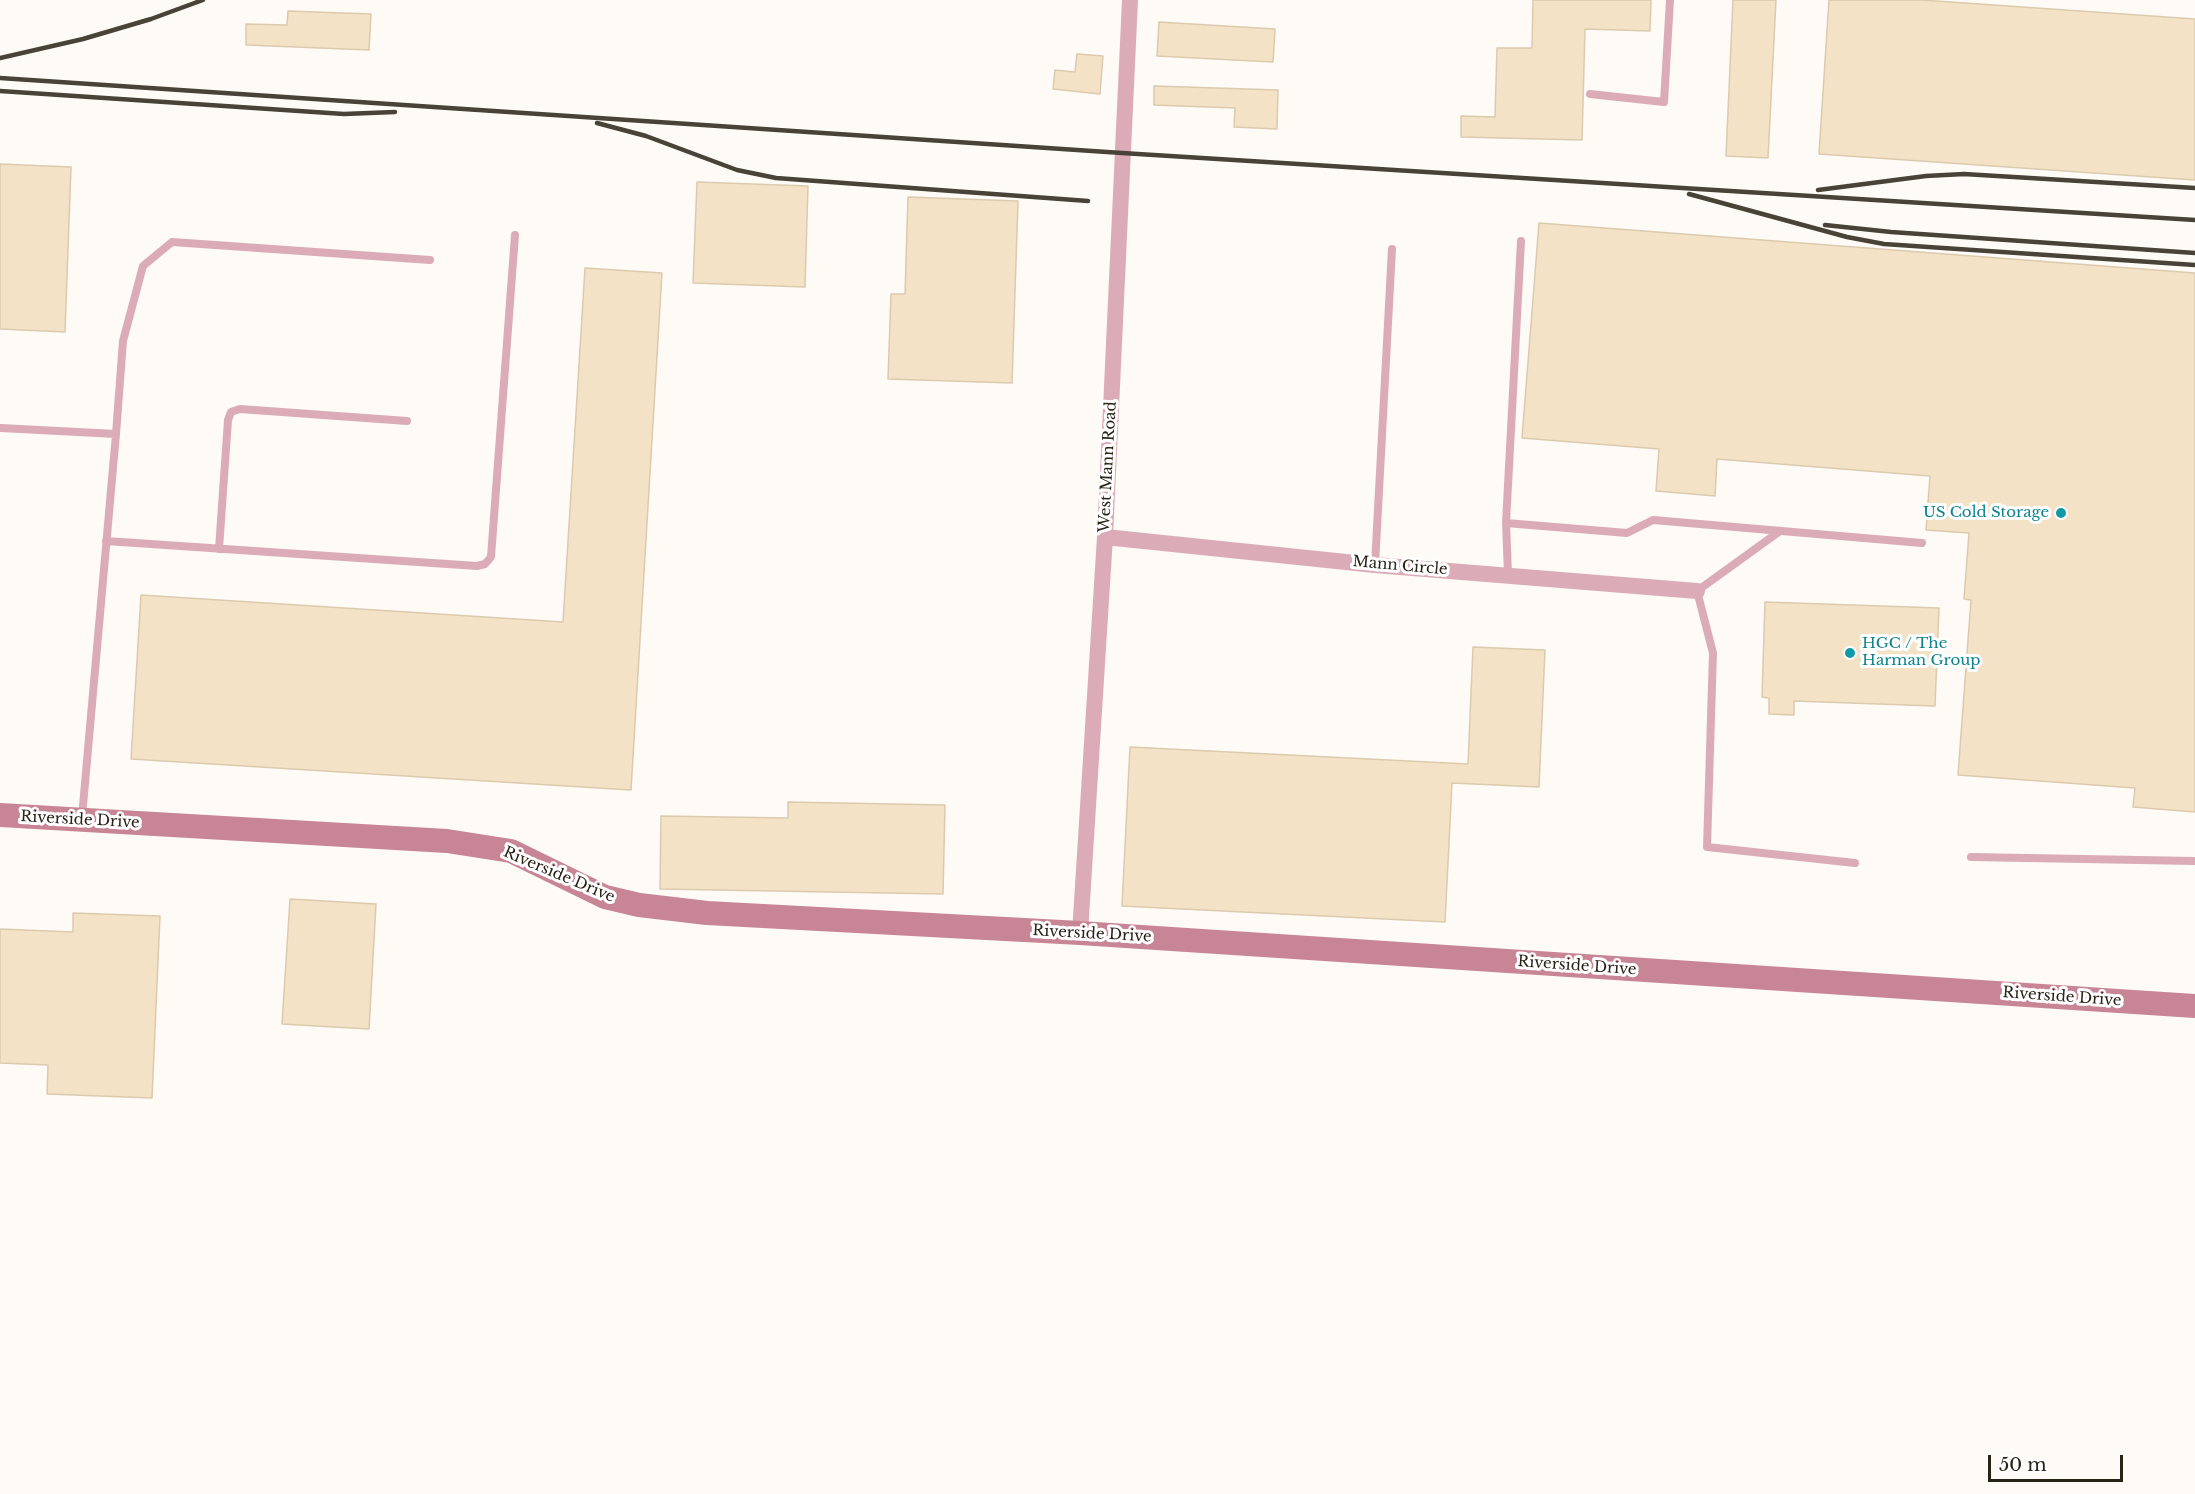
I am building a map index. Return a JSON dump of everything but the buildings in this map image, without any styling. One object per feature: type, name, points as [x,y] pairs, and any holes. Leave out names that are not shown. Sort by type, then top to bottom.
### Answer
[{"type":"street","name":"West Mann Road","points":[[1080,933],[1105,537],[1130,0]]},
{"type":"street","name":"Mann Circle","points":[[1105,537],[1375,565],[1697,591]]},
{"type":"street","name":"Riverside Drive","points":[[0,815],[447,841],[511,851],[604,897],[639,905],[707,913],[1080,933],[2195,1006]]},
{"type":"lane","points":[[1590,94],[1664,102],[1671,0]]},
{"type":"lane","points":[[106,541],[477,566],[485,564],[491,557],[514,235]]},
{"type":"lane","points":[[1508,574],[1506,523],[1521,241]]},
{"type":"lane","points":[[81,820],[123,341],[143,266],[172,242],[430,260]]},
{"type":"lane","points":[[1375,565],[1392,249]]},
{"type":"lane","points":[[219,549],[228,420],[231,412],[240,409],[407,421]]},
{"type":"lane","points":[[1,428],[116,434]]},
{"type":"lane","points":[[1506,523],[1627,533],[1653,520],[1922,543]]},
{"type":"lane","points":[[1780,531],[1697,591],[1713,653],[1707,847],[1856,863]]},
{"type":"lane","points":[[1971,857],[2195,861]]},
{"type":"railway","points":[[0,58],[83,39],[151,19],[203,0]]},
{"type":"railway","points":[[0,78],[1122,153],[2195,220]]},
{"type":"railway","points":[[0,91],[344,114],[395,112]]},
{"type":"railway","points":[[597,123],[646,136],[737,170],[776,178],[1088,201]]},
{"type":"railway","points":[[1818,190],[1926,176],[1964,174],[2195,188]]},
{"type":"railway","points":[[1689,194],[1847,237],[1884,244],[2195,265]]},
{"type":"railway","points":[[1825,225],[1891,232],[2195,253]]},
{"type":"place","name":"US Cold Storage","points":[[2061,513]]},
{"type":"place","name":"HGC / The Harman Group","points":[[1850,653]]}]
